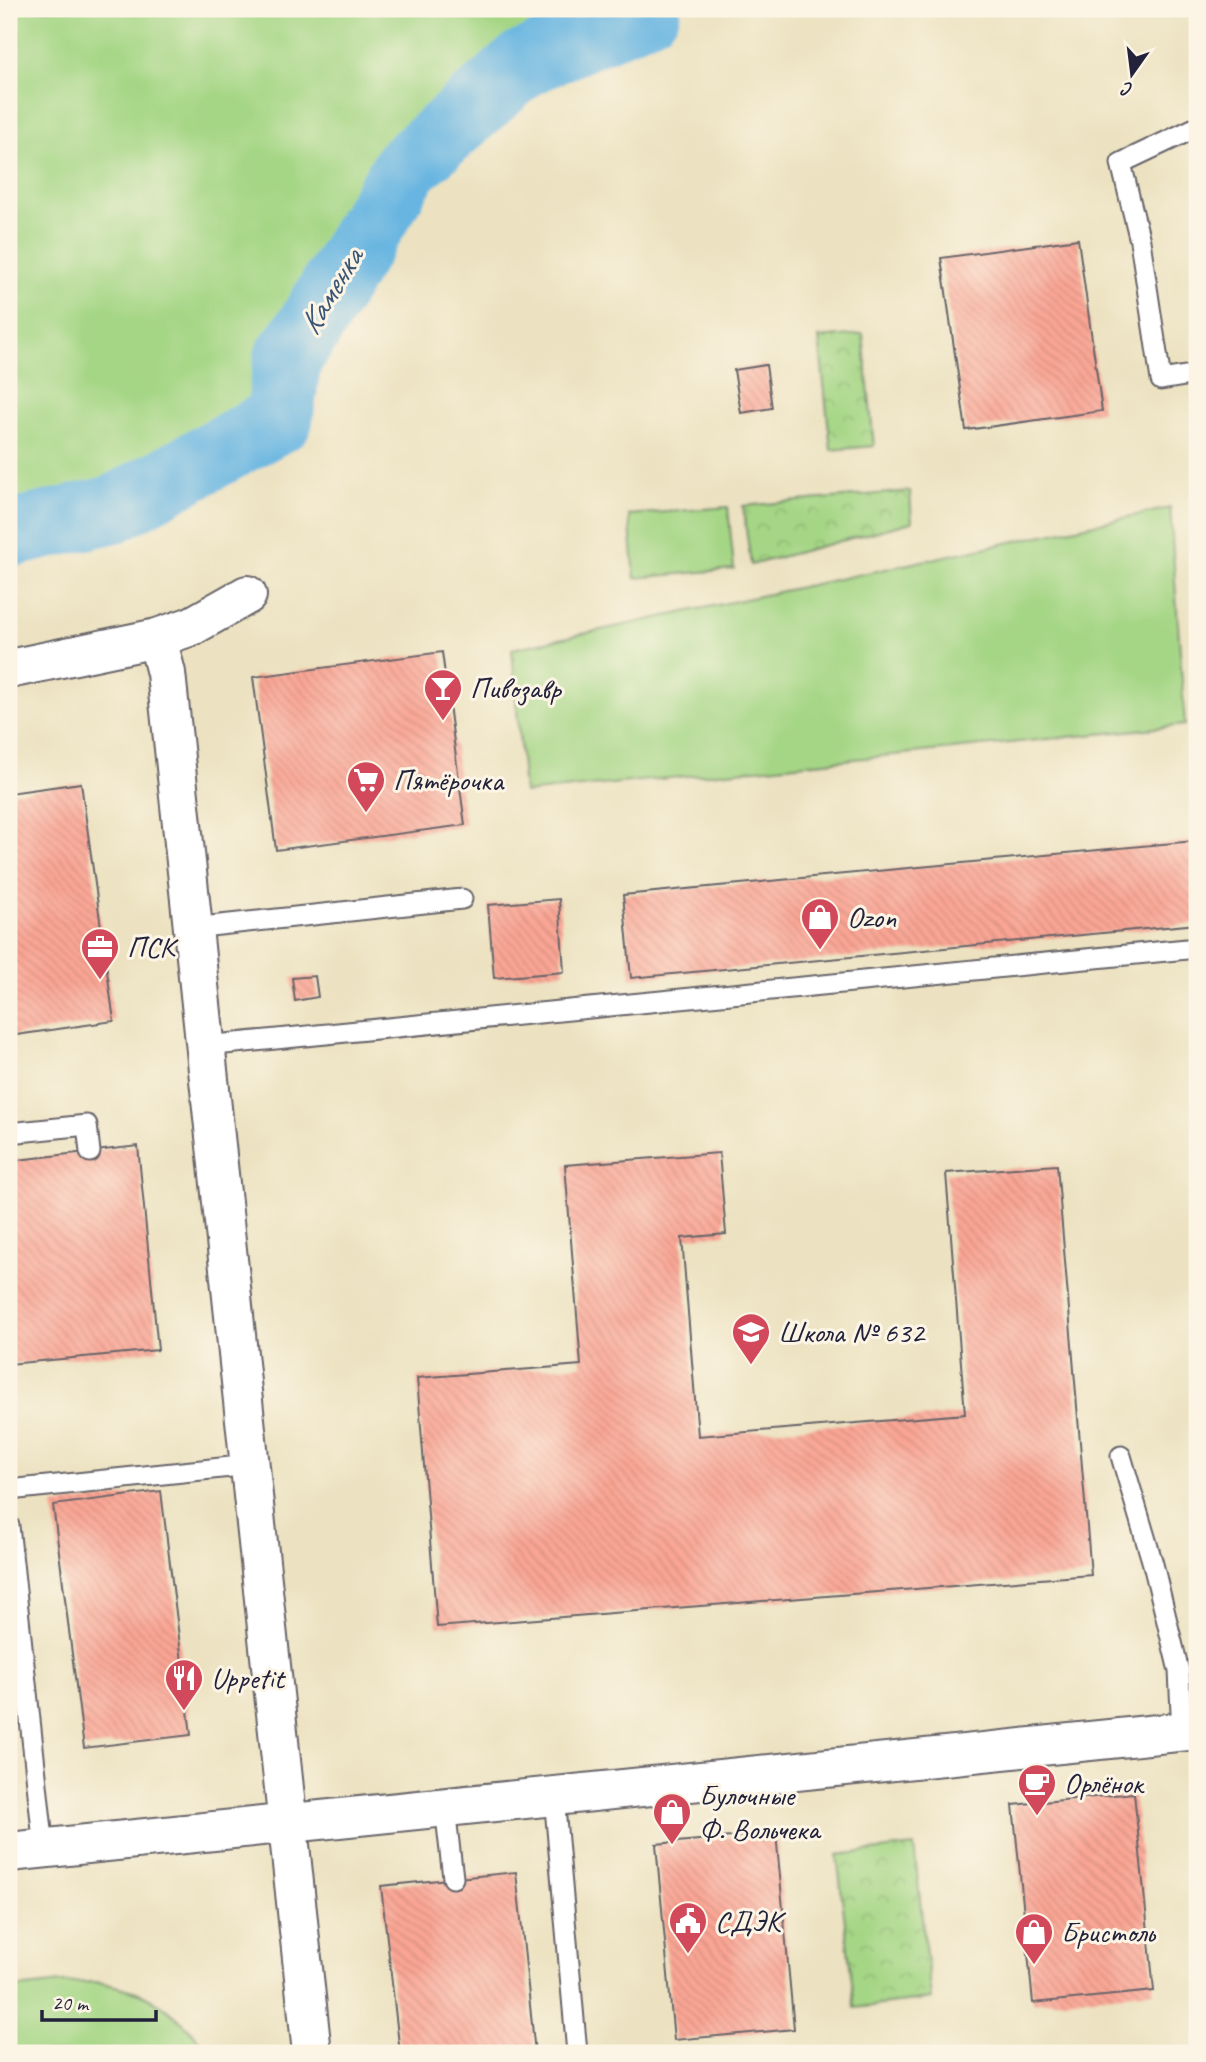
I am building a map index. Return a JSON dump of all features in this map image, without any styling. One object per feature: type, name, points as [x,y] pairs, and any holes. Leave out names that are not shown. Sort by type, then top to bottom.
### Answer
[{"type":"street","points":[[9,669],[157,638],[192,626],[247,595]]},
{"type":"street","points":[[157,638],[166,673],[312,2053]]},
{"type":"street","points":[[26,1851],[1190,1731]]},
{"type":"lane","points":[[1197,127],[1121,163],[1140,240],[1161,380],[1197,374]]},
{"type":"lane","points":[[192,928],[463,899]]},
{"type":"lane","points":[[205,1046],[1197,948]]},
{"type":"lane","points":[[9,1133],[87,1125],[90,1152]]},
{"type":"lane","points":[[1121,1456],[1153,1564],[1179,1671],[1190,1731]]},
{"type":"lane","points":[[9,1490],[250,1465]]},
{"type":"lane","points":[[9,1527],[26,1851]]},
{"type":"lane","points":[[554,1796],[577,2053]]},
{"type":"lane","points":[[445,1807],[453,1878]]},
{"type":"green space","points":[[9,9],[613,9],[505,47],[406,167],[288,358],[279,419],[114,509],[9,534]]},
{"type":"green space","points":[[863,334],[874,446],[831,450],[819,338]]},
{"type":"green space","points":[[910,491],[912,522],[751,565],[743,506]]},
{"type":"green space","points":[[728,507],[734,569],[635,578],[629,515]]},
{"type":"green space","points":[[1170,508],[1185,725],[524,793],[512,649]]},
{"type":"green space","points":[[914,1846],[931,1999],[855,2008],[837,1855]]},
{"type":"green space","points":[[99,1982],[137,1992],[160,2004],[196,2036],[206,2053],[9,2053],[9,1989]]},
{"type":"building","points":[[1078,239],[1102,411],[966,430],[941,258]]},
{"type":"building","points":[[766,365],[772,408],[741,413],[734,370]]},
{"type":"building","points":[[442,652],[465,825],[276,850],[253,677]]},
{"type":"building","points":[[81,783],[114,1021],[9,1036],[9,793]]},
{"type":"building","points":[[1194,841],[1197,924],[631,978],[623,895]]},
{"type":"building","points":[[559,899],[564,972],[494,978],[488,905]]},
{"type":"building","points":[[315,976],[318,997],[295,1001],[292,978]]},
{"type":"building","points":[[138,1146],[158,1350],[9,1364],[9,1161]]},
{"type":"building","points":[[719,1153],[726,1234],[682,1238],[698,1436],[965,1414],[946,1173],[1057,1165],[1091,1575],[437,1627],[417,1378],[581,1365],[565,1165]]},
{"type":"building","points":[[161,1491],[191,1735],[84,1748],[53,1505]]},
{"type":"building","points":[[1134,1793],[1154,1991],[1033,2003],[1013,1805]]},
{"type":"building","points":[[776,1833],[794,2029],[674,2040],[656,1844]]},
{"type":"building","points":[[516,1872],[535,2053],[400,2053],[381,1886]]},
{"type":"waterway","name":"Каменка","points":[[9,534],[114,509],[279,419],[288,358],[406,167],[523,64],[647,9]]},
{"type":"place","name":"Пивозавр","points":[[443,722]]},
{"type":"place","name":"Пятёрочка","points":[[366,814]]},
{"type":"place","name":"Ozon","points":[[820,951]]},
{"type":"place","name":"ПСК","points":[[100,981]]},
{"type":"place","name":"Школа № 632","points":[[751,1366]]},
{"type":"place","name":"Uppetit","points":[[184,1712]]},
{"type":"place","name":"Орлёнок","points":[[1037,1817]]},
{"type":"place","name":"Булочные Ф. Вольчека","points":[[672,1846]]},
{"type":"place","name":"СДЭК","points":[[688,1955]]},
{"type":"place","name":"Бристоль","points":[[1034,1966]]}]
